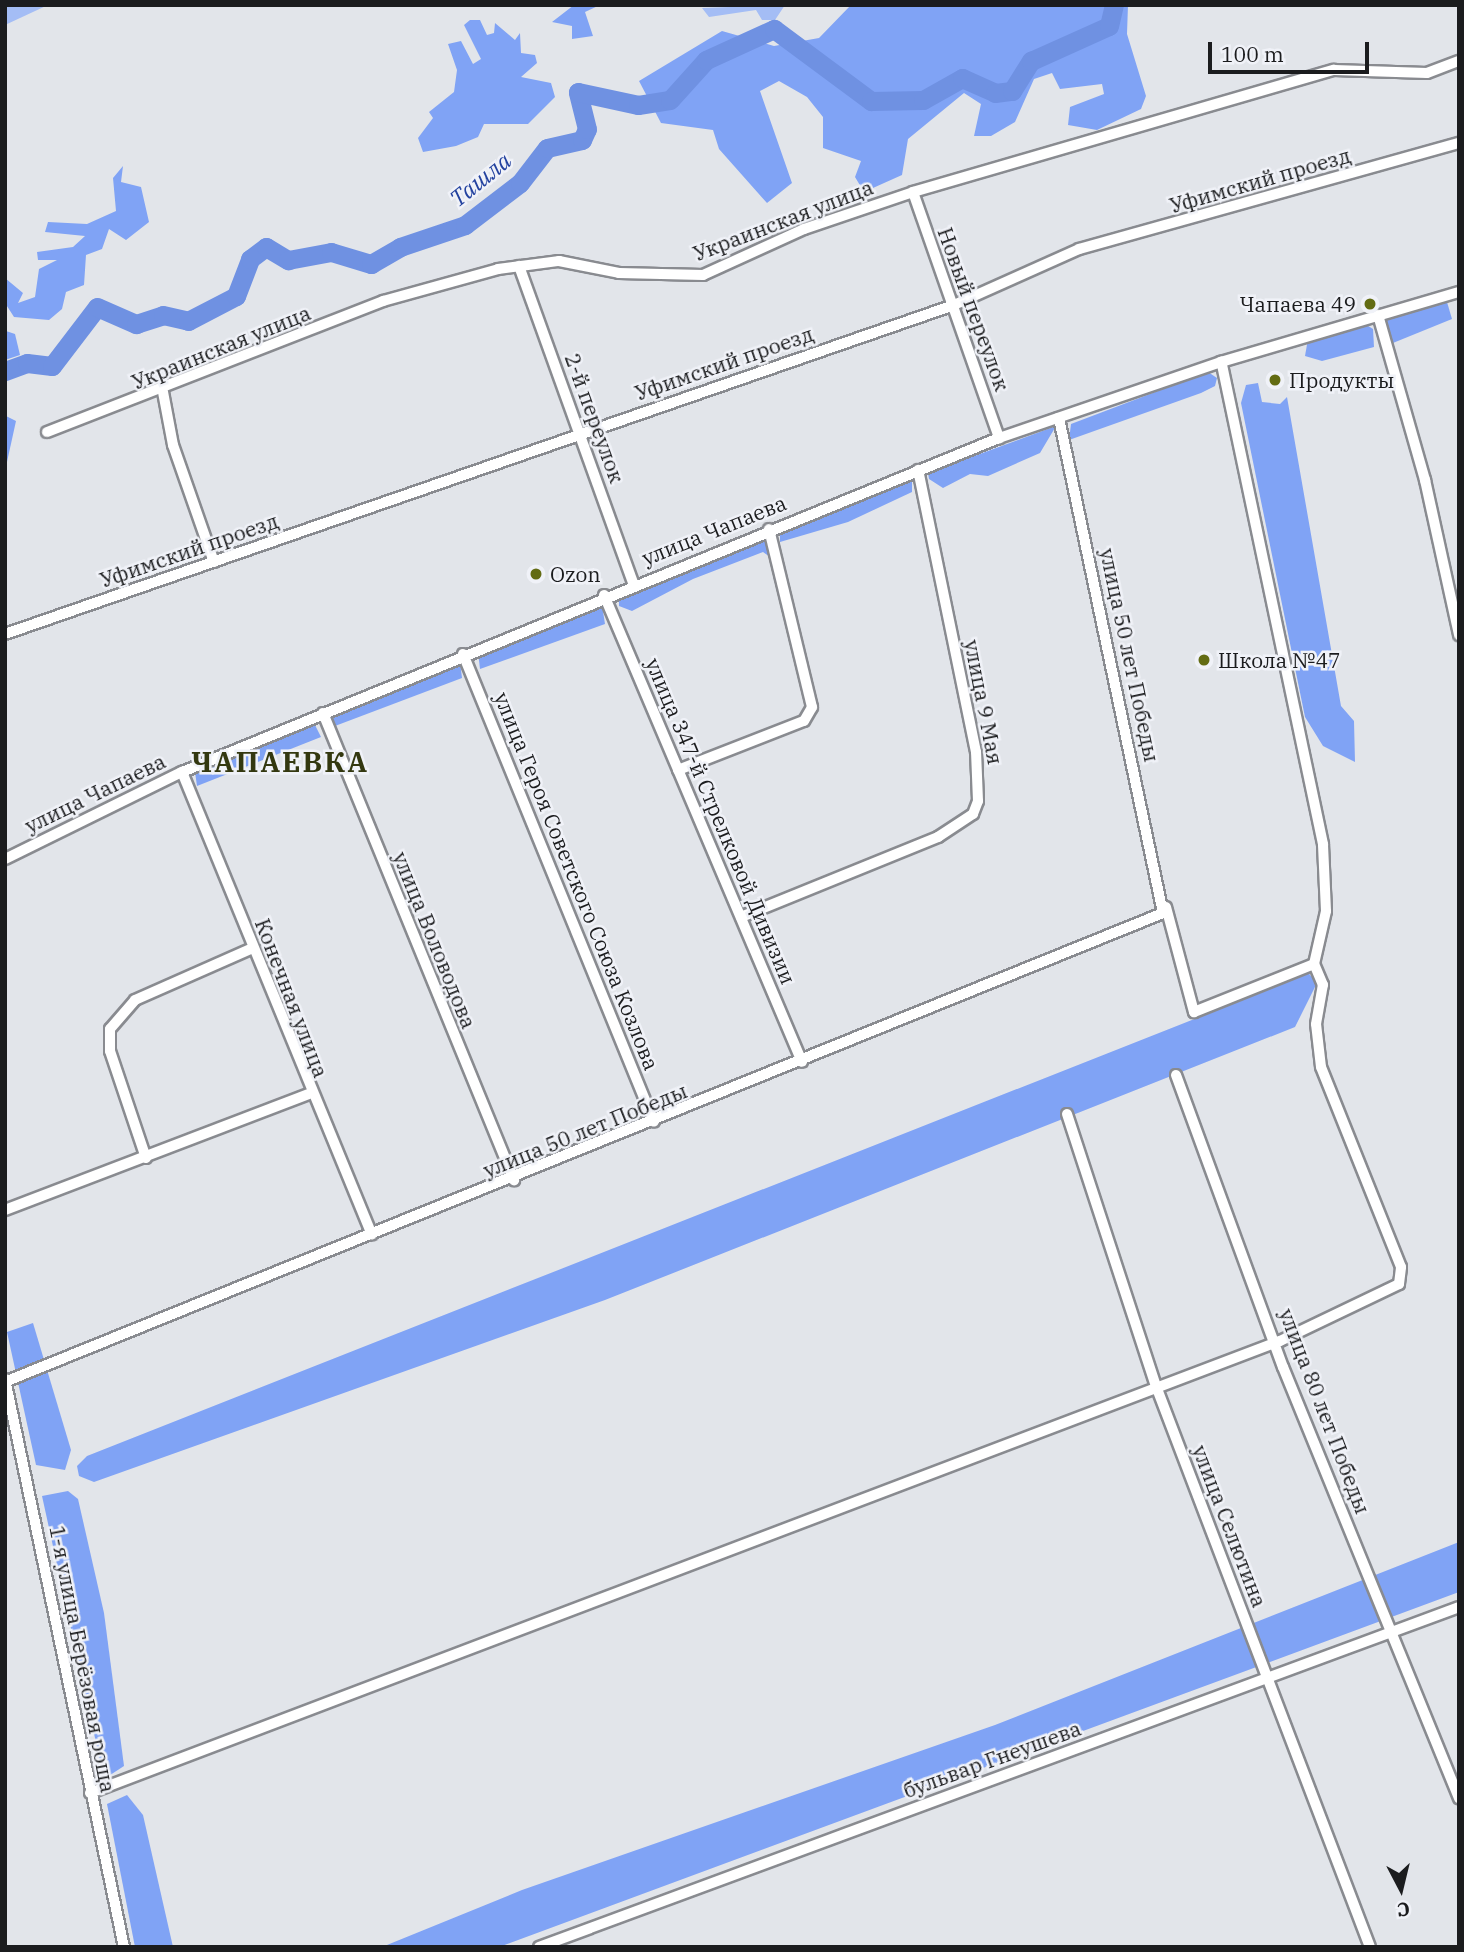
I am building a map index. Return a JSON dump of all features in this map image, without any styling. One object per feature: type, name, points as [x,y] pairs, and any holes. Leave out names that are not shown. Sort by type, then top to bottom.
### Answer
[{"type":"street","name":"Украинская улица","points":[[47,432],[163,391],[383,301],[519,266],[559,261],[619,273],[703,275],[804,229],[914,192],[1334,70],[1427,73],[1459,61]]},
{"type":"street","name":"Уфимский проезд","points":[[5,634],[954,306],[1079,249],[1459,143]]},
{"type":"street","name":"Новый переулок","points":[[914,192],[999,438]]},
{"type":"street","name":"2-й переулок","points":[[519,266],[582,433],[633,583]]},
{"type":"street","name":"улица Чапаева","points":[[5,859],[182,772],[633,583],[999,438],[1221,362],[1459,292]]},
{"type":"street","points":[[1378,315],[1421,467],[1459,635]]},
{"type":"street","points":[[90,1793],[1275,1343],[1385,1295],[1402,1277],[1321,1067],[1316,1024],[1323,985],[1314,964],[1326,911],[1323,844],[1221,362]]},
{"type":"street","points":[[163,391],[173,445],[214,562]]},
{"type":"street","name":"улица 50 лет Победы","points":[[1059,418],[1164,900],[1194,1012],[1314,964]]},
{"type":"street","name":"улица 9 Мая","points":[[741,917],[938,837],[973,814],[978,801],[976,752],[918,470]]},
{"type":"street","points":[[678,770],[804,721],[812,707],[769,529]]},
{"type":"street","name":"улица 347-й Стрелковой Дивизии","points":[[604,595],[802,1062]]},
{"type":"street","name":"улица Героя Советского Союза Козлова","points":[[463,654],[654,1122]]},
{"type":"street","name":"улица Воловодова","points":[[323,713],[514,1180]]},
{"type":"street","name":"Конечная улица","points":[[182,772],[309,1094],[372,1235]]},
{"type":"street","name":"улица 50 лет Победы","points":[[6,1380],[514,1180],[1152,922],[1163,914],[1164,900]]},
{"type":"street","points":[[146,1158],[110,1051],[110,1029],[135,1000],[253,948]]},
{"type":"street","name":"улица 80 лет Победы","points":[[1176,1075],[1275,1343],[1459,1798]]},
{"type":"street","points":[[5,1210],[309,1094]]},
{"type":"street","name":"улица Селютина","points":[[1067,1114],[1156,1386],[1370,1947]]},
{"type":"street","name":"1-я улица Берёзовая роща","points":[[6,1380],[124,1947]]},
{"type":"street","name":"бульвар Гнеушева","points":[[539,1947],[1459,1607]]},
{"type":"shaded area","points":[[5,5],[48,5],[5,25]]},
{"type":"shaded area","points":[[574,5],[600,5],[585,12],[593,36],[572,39],[572,26],[552,22]]},
{"type":"shaded area","points":[[785,5],[775,20],[762,20],[756,10],[709,17],[702,8]]},
{"type":"shaded area","points":[[851,5],[1128,5],[1127,34],[1146,96],[1141,109],[1097,130],[1068,125],[1070,107],[1104,94],[1102,84],[1060,89],[1052,73],[1034,79],[1015,122],[991,136],[974,136],[981,104],[964,93],[908,139],[902,175],[864,192],[855,177],[861,161],[823,148],[823,117],[807,97],[779,81],[760,91],[792,183],[767,203],[719,149],[713,130],[661,123],[639,81],[722,31],[774,46],[819,38]]},
{"type":"shaded area","points":[[470,20],[480,20],[487,35],[494,33],[495,23],[515,40],[520,33],[521,53],[535,55],[537,63],[521,77],[551,83],[555,97],[528,124],[484,124],[478,137],[456,146],[423,152],[418,138],[433,118],[429,112],[454,92],[457,70],[448,44],[461,41],[473,64],[481,59],[464,25]]},
{"type":"shaded area","points":[[123,166],[121,182],[141,187],[149,222],[126,240],[109,229],[102,249],[86,255],[84,285],[66,292],[62,309],[49,320],[14,317],[5,303],[5,278],[23,293],[18,303],[35,297],[39,269],[57,260],[38,260],[37,252],[73,247],[85,236],[45,232],[48,222],[87,224],[116,211],[113,178]]},
{"type":"shaded area","points":[[1447,302],[1452,319],[1388,345],[1379,320]]},
{"type":"shaded area","points":[[1365,324],[1373,329],[1374,347],[1322,361],[1305,356],[1308,339]]},
{"type":"shaded area","points":[[6,331],[15,334],[20,355],[5,360]]},
{"type":"shaded area","points":[[1208,372],[1217,378],[1215,386],[1201,393],[1069,440],[1071,424]]},
{"type":"shaded area","points":[[1258,383],[1262,402],[1280,404],[1287,397],[1341,706],[1354,721],[1355,762],[1323,746],[1305,717],[1241,403],[1246,385]]},
{"type":"shaded area","points":[[5,417],[16,421],[5,471]]},
{"type":"shaded area","points":[[1056,426],[1040,453],[988,476],[970,474],[943,488],[929,479],[928,473]]},
{"type":"shaded area","points":[[912,480],[912,492],[848,522],[780,542],[780,531]]},
{"type":"shaded area","points":[[764,539],[770,557],[763,552],[693,579],[632,611],[619,606],[619,596]]},
{"type":"shaded area","points":[[602,605],[605,624],[480,669],[478,652]]},
{"type":"shaded area","points":[[460,662],[462,678],[335,726],[332,716]]},
{"type":"shaded area","points":[[313,721],[321,737],[197,786],[195,772]]},
{"type":"shaded area","points":[[1304,968],[1317,983],[1295,1027],[605,1300],[94,1482],[79,1476],[77,1466],[87,1456],[1202,1016]]},
{"type":"shaded area","points":[[33,1323],[71,1450],[65,1470],[36,1465],[7,1332]]},
{"type":"shaded area","points":[[68,1491],[78,1499],[104,1613],[124,1766],[104,1779],[42,1496]]},
{"type":"shaded area","points":[[1459,1542],[1459,1592],[499,1947],[382,1947],[522,1890],[995,1725]]},
{"type":"shaded area","points":[[127,1795],[143,1815],[173,1947],[135,1947],[107,1804]]},
{"type":"waterway","name":"Ташла","points":[[5,371],[27,363],[52,366],[97,307],[136,324],[163,315],[188,321],[236,296],[250,259],[266,247],[288,260],[331,252],[371,264],[400,247],[465,225],[520,183],[547,148],[582,140],[587,129],[578,92],[638,105],[670,100],[706,60],[774,29],[871,101],[923,100],[962,78],[995,93],[1012,91],[1031,61],[1109,26],[1114,5]]},
{"type":"place","name":"Чапаева 49","points":[[1370,304]]},
{"type":"place","name":"Продукты","points":[[1275,380]]},
{"type":"place","name":"Ozon","points":[[536,574]]},
{"type":"place","name":"Школа №47","points":[[1204,660]]},
{"type":"district","name":"ЧАПАЕВКА","points":[[280,762]]}]
